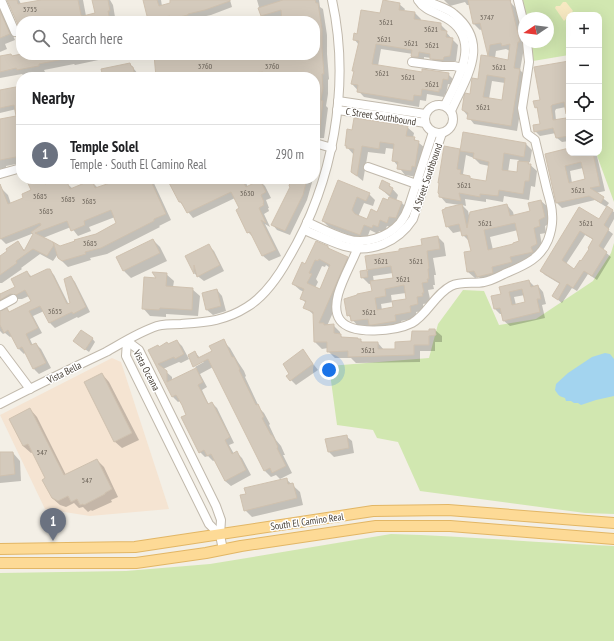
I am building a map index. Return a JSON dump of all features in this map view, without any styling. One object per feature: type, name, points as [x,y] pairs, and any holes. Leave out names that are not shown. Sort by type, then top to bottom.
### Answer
[{"type":"main road","name":"South El Camino Real","points":[[0,549],[135,547],[373,511],[448,510],[614,523]]},
{"type":"main road","name":"South El Camino Real","points":[[0,563],[136,563],[376,526],[450,526],[614,538]]},
{"type":"street","points":[[1,0],[15,32]]},
{"type":"street","points":[[332,1],[342,0]]},
{"type":"street","points":[[418,0],[428,10],[463,28]]},
{"type":"street","points":[[426,0],[452,12],[471,37],[473,47],[474,55],[445,106]]},
{"type":"street","points":[[518,0],[521,12]]},
{"type":"street","name":"Vista Bella","points":[[0,404],[158,326],[209,322],[230,317],[249,306],[268,288],[278,275],[304,230],[322,187],[332,148],[338,101],[339,52],[332,1]]},
{"type":"street","points":[[360,240],[358,249],[337,295],[336,312],[340,320],[347,326],[357,330],[392,329],[412,323],[443,290],[454,285],[485,282],[531,262],[540,254],[548,241],[552,226],[552,212],[535,140],[527,134],[522,108],[529,62],[528,48]]},
{"type":"street","points":[[412,62],[466,69]]},
{"type":"street","points":[[451,111],[466,69]]},
{"type":"street","points":[[338,101],[425,119]]},
{"type":"street","points":[[436,104],[445,106],[451,111],[453,122],[449,129],[442,133],[433,132],[428,129],[425,119],[429,108],[436,104]]},
{"type":"street","name":"C Street Southbound","points":[[337,110],[425,119]]},
{"type":"street","points":[[307,222],[348,240],[376,238],[386,234],[400,223],[405,216],[421,185],[433,132]]},
{"type":"street","name":"A Street Southbound","points":[[304,230],[340,245],[358,249],[370,248],[388,242],[408,227],[413,218],[421,185],[442,133]]},
{"type":"street","points":[[320,144],[332,148]]},
{"type":"street","points":[[368,167],[421,185]]},
{"type":"street","points":[[0,174],[16,169]]},
{"type":"street","points":[[0,306],[14,299]]},
{"type":"street","name":"Vista Oceana","points":[[127,341],[126,356],[209,524],[220,535]]},
{"type":"street","name":"Vista Oceana","points":[[127,341],[139,350],[216,506],[221,520],[220,535],[223,550]]},
{"type":"street","points":[[0,349],[30,389]]},
{"type":"shaded area","points":[[112,358],[121,362],[169,509],[90,516],[45,509],[0,415]]},
{"type":"green space","points":[[521,0],[614,0],[614,202],[597,156],[602,156],[602,12],[566,12],[566,56],[533,61],[531,48],[554,48],[554,12],[524,12]]},
{"type":"green space","points":[[614,243],[614,514],[585,513],[420,491],[398,442],[377,438],[373,430],[337,425],[329,366],[429,358],[438,324],[463,290],[484,291],[499,325],[536,319],[593,281],[611,253]]},
{"type":"green space","points":[[391,534],[614,546],[614,641],[0,641],[0,573],[126,571],[210,564]]},
{"type":"sand","points":[[563,2],[566,2],[573,11],[566,12],[566,19],[564,21],[555,8],[556,6],[560,6]]},
{"type":"water","points":[[605,353],[610,354],[614,359],[614,396],[581,405],[571,401],[566,401],[565,398],[558,395],[555,390],[556,384],[568,373],[592,357]]},
{"type":"building","points":[[7,0],[17,0],[18,4],[41,0],[78,0],[81,15],[83,16],[16,16],[16,20]]},
{"type":"building","points":[[92,0],[108,0],[110,11],[108,11],[109,16],[83,16],[95,13]]},
{"type":"building","points":[[143,0],[157,0],[159,6],[170,3],[170,0],[230,0],[205,10],[184,16],[147,16]]},
{"type":"building","points":[[283,0],[315,0],[316,3],[318,3],[320,16],[282,16],[281,10],[261,16],[258,8]]},
{"type":"building","points":[[383,0],[400,3],[399,10],[415,12],[414,19],[441,23],[441,30],[447,31],[446,37],[453,38],[450,56],[444,57],[443,60],[430,59],[430,54],[419,52],[418,57],[412,57],[412,50],[376,44],[372,64],[422,72],[422,69],[449,73],[448,80],[443,79],[439,92],[422,89],[421,96],[414,95],[413,101],[357,92],[358,85],[351,84],[354,71],[352,71],[359,41],[353,40],[354,33],[357,34],[361,10],[380,13]]},
{"type":"building","points":[[468,0],[510,0],[518,34],[514,68],[520,69],[511,126],[467,119],[468,113],[462,110],[465,93],[470,94],[472,78],[478,79],[481,55],[488,56],[480,23],[473,24]],"holes":[[[501,43],[502,46],[510,44],[508,60],[488,56],[490,45]],[[487,75],[505,78],[502,100],[483,97]]]},
{"type":"building","points":[[0,11],[10,34],[0,38]]},
{"type":"building","points":[[320,16],[324,74],[322,74],[323,88],[321,100],[323,101],[320,127],[320,72],[156,72],[154,60],[320,60]]},
{"type":"building","points":[[11,54],[12,56],[16,55],[16,60],[59,60],[39,64],[39,66],[17,70],[16,68],[0,72],[0,56]]},
{"type":"building","points":[[566,62],[566,114],[564,102],[551,106],[553,120],[566,118],[566,136],[556,138],[553,128],[534,132],[533,125],[540,124],[537,107],[535,108],[533,101],[540,100],[534,67]]},
{"type":"building","points":[[130,63],[134,72],[102,72],[101,69]]},
{"type":"building","points":[[16,87],[16,116],[14,105],[0,108],[0,90]]},
{"type":"building","points":[[16,116],[16,157],[0,160],[0,119]]},
{"type":"building","points":[[354,118],[408,126],[406,136],[415,137],[414,140],[419,141],[415,167],[412,166],[411,171],[397,169],[398,162],[392,161],[394,144],[380,142],[379,149],[362,146],[357,176],[351,172],[354,149],[346,148],[347,146],[345,146],[347,129],[352,130]]},
{"type":"building","points":[[463,132],[526,143],[524,157],[504,153],[502,170],[517,172],[518,161],[529,162],[528,164],[531,164],[529,181],[525,181],[523,194],[499,190],[498,196],[480,194],[480,197],[459,193],[461,201],[439,197],[438,183],[444,146],[460,149],[457,169],[461,170],[460,174],[470,176],[470,178],[473,179],[486,181],[489,162],[473,158],[474,153],[460,151]]},
{"type":"building","points":[[566,149],[566,156],[594,156],[600,186],[590,188],[604,197],[601,203],[589,196],[556,203],[545,154]],"holes":[[[581,162],[585,179],[569,183],[565,166]]]},
{"type":"building","points":[[338,180],[370,193],[366,201],[357,197],[352,210],[355,214],[367,219],[371,209],[377,212],[383,198],[388,200],[389,197],[402,202],[396,218],[389,217],[387,223],[380,220],[378,227],[373,225],[372,228],[364,225],[360,235],[322,221]]},
{"type":"building","points":[[382,180],[390,184],[389,186],[393,188],[390,195],[379,188]]},
{"type":"building","points":[[0,184],[8,204],[23,198],[22,194],[31,190],[28,184],[68,184],[70,189],[82,184],[94,184],[95,188],[107,184],[152,184],[166,214],[101,248],[85,252],[86,254],[62,261],[58,258],[54,245],[47,256],[33,249],[0,275],[0,256],[7,251],[6,249],[18,241],[24,251],[33,234],[31,232],[41,225],[40,223],[0,239]],"holes":[[[111,210],[116,223],[96,234],[74,240],[75,241],[60,246],[35,233],[67,221],[71,231],[85,225],[84,221]]]},
{"type":"building","points":[[170,184],[244,184],[246,187],[252,184],[262,184],[266,192],[261,195],[264,205],[259,208],[266,223],[261,220],[276,250],[262,256],[250,232],[247,233],[236,210],[239,208],[231,192],[187,213],[181,202],[179,202]]},
{"type":"building","points":[[290,184],[306,184],[303,195],[285,231],[271,225],[290,187]]},
{"type":"building","points":[[541,200],[545,217],[539,220],[540,226],[534,228],[537,244],[531,247],[533,252],[510,257],[512,262],[492,267],[493,273],[477,277],[474,271],[467,272],[464,252],[471,251],[467,235],[462,236],[459,224],[446,227],[442,210],[462,204],[467,228],[470,212],[507,204],[510,216],[530,211],[528,203]],"holes":[[[515,223],[519,241],[513,244],[488,250],[484,230]]]},
{"type":"building","points":[[607,206],[613,210],[604,225],[609,229],[599,246],[607,252],[592,276],[584,271],[573,288],[567,284],[558,300],[552,296],[560,283],[540,271],[579,207],[599,219]],"holes":[[[580,231],[593,239],[588,248],[589,249],[574,269],[562,260]]]},
{"type":"building","points":[[438,236],[440,249],[427,251],[429,279],[427,279],[428,282],[422,283],[424,293],[422,293],[423,296],[417,297],[418,304],[410,306],[411,312],[395,315],[396,321],[372,325],[369,325],[368,319],[351,321],[350,315],[347,316],[344,299],[357,294],[372,291],[370,281],[393,278],[391,266],[367,270],[365,256],[399,251],[399,249],[422,245],[421,239]],"holes":[[[404,285],[406,299],[392,301],[393,307],[377,310],[375,298],[386,296],[385,289]]]},
{"type":"building","points":[[153,239],[160,253],[123,271],[116,257]]},
{"type":"building","points":[[316,241],[348,257],[319,323],[324,323],[324,325],[334,324],[334,333],[341,334],[341,337],[358,338],[361,339],[361,342],[378,342],[378,349],[395,349],[395,342],[411,341],[412,331],[429,331],[429,329],[435,329],[436,335],[429,336],[429,345],[414,345],[414,355],[348,357],[348,351],[327,352],[327,342],[314,342],[313,312],[303,308],[306,301],[300,299],[304,289],[292,284],[302,262],[305,264]],"holes":[[[319,259],[330,265],[320,289],[307,283],[312,274],[309,273],[315,260],[318,261]]]},
{"type":"building","points":[[209,244],[220,265],[197,277],[194,265],[194,274],[185,256]]},
{"type":"building","points":[[50,269],[67,304],[70,303],[64,279],[71,276],[86,307],[73,314],[72,312],[49,323],[40,306],[29,311],[38,328],[26,334],[31,345],[36,343],[46,363],[33,369],[22,347],[18,349],[8,330],[4,333],[0,325],[0,311],[7,308],[9,312],[31,301],[25,290],[16,295],[10,294],[0,300],[0,294],[15,287],[11,279],[27,271],[30,277]]},
{"type":"building","points":[[367,270],[368,277],[361,278],[360,271]]},
{"type":"building","points":[[152,272],[167,273],[166,286],[193,288],[192,310],[160,308],[159,310],[142,309],[144,277],[156,278]]},
{"type":"building","points":[[529,280],[531,287],[538,285],[541,299],[537,299],[540,312],[503,321],[500,308],[494,309],[491,296],[501,294],[499,287]],"holes":[[[522,289],[525,302],[512,305],[509,292]]]},
{"type":"building","points":[[217,289],[221,306],[206,310],[202,293]]},
{"type":"building","points":[[81,330],[93,338],[85,350],[73,341]]},
{"type":"building","points":[[224,339],[232,357],[234,357],[240,369],[239,370],[256,405],[258,404],[264,417],[262,418],[274,438],[286,466],[272,473],[270,468],[264,471],[208,359],[193,367],[188,355],[195,351],[198,358],[212,351],[209,346]]},
{"type":"building","points":[[177,340],[184,354],[175,359],[174,357],[158,364],[167,371],[167,382],[196,368],[203,382],[198,385],[208,404],[212,402],[230,437],[225,440],[232,454],[237,451],[246,470],[225,481],[211,454],[207,456],[204,450],[199,453],[181,417],[186,415],[182,405],[176,395],[172,397],[148,350],[158,345],[159,347],[167,342],[168,344]]},
{"type":"building","points":[[303,349],[313,364],[290,381],[286,376],[289,374],[283,364]]},
{"type":"building","points":[[102,373],[132,433],[114,442],[84,382]]},
{"type":"building","points":[[30,408],[64,475],[97,459],[112,489],[84,505],[80,505],[77,499],[71,502],[68,496],[58,501],[52,498],[42,480],[45,478],[28,444],[23,446],[9,419]]},
{"type":"building","points":[[347,435],[349,448],[328,452],[325,439]]},
{"type":"building","points":[[0,452],[13,452],[15,474],[0,476]]},
{"type":"building","points":[[287,478],[288,484],[293,483],[297,498],[244,511],[240,495],[246,494],[244,488]]},
{"type":"place","name":"Temple Solel","points":[[53,541]]}]
